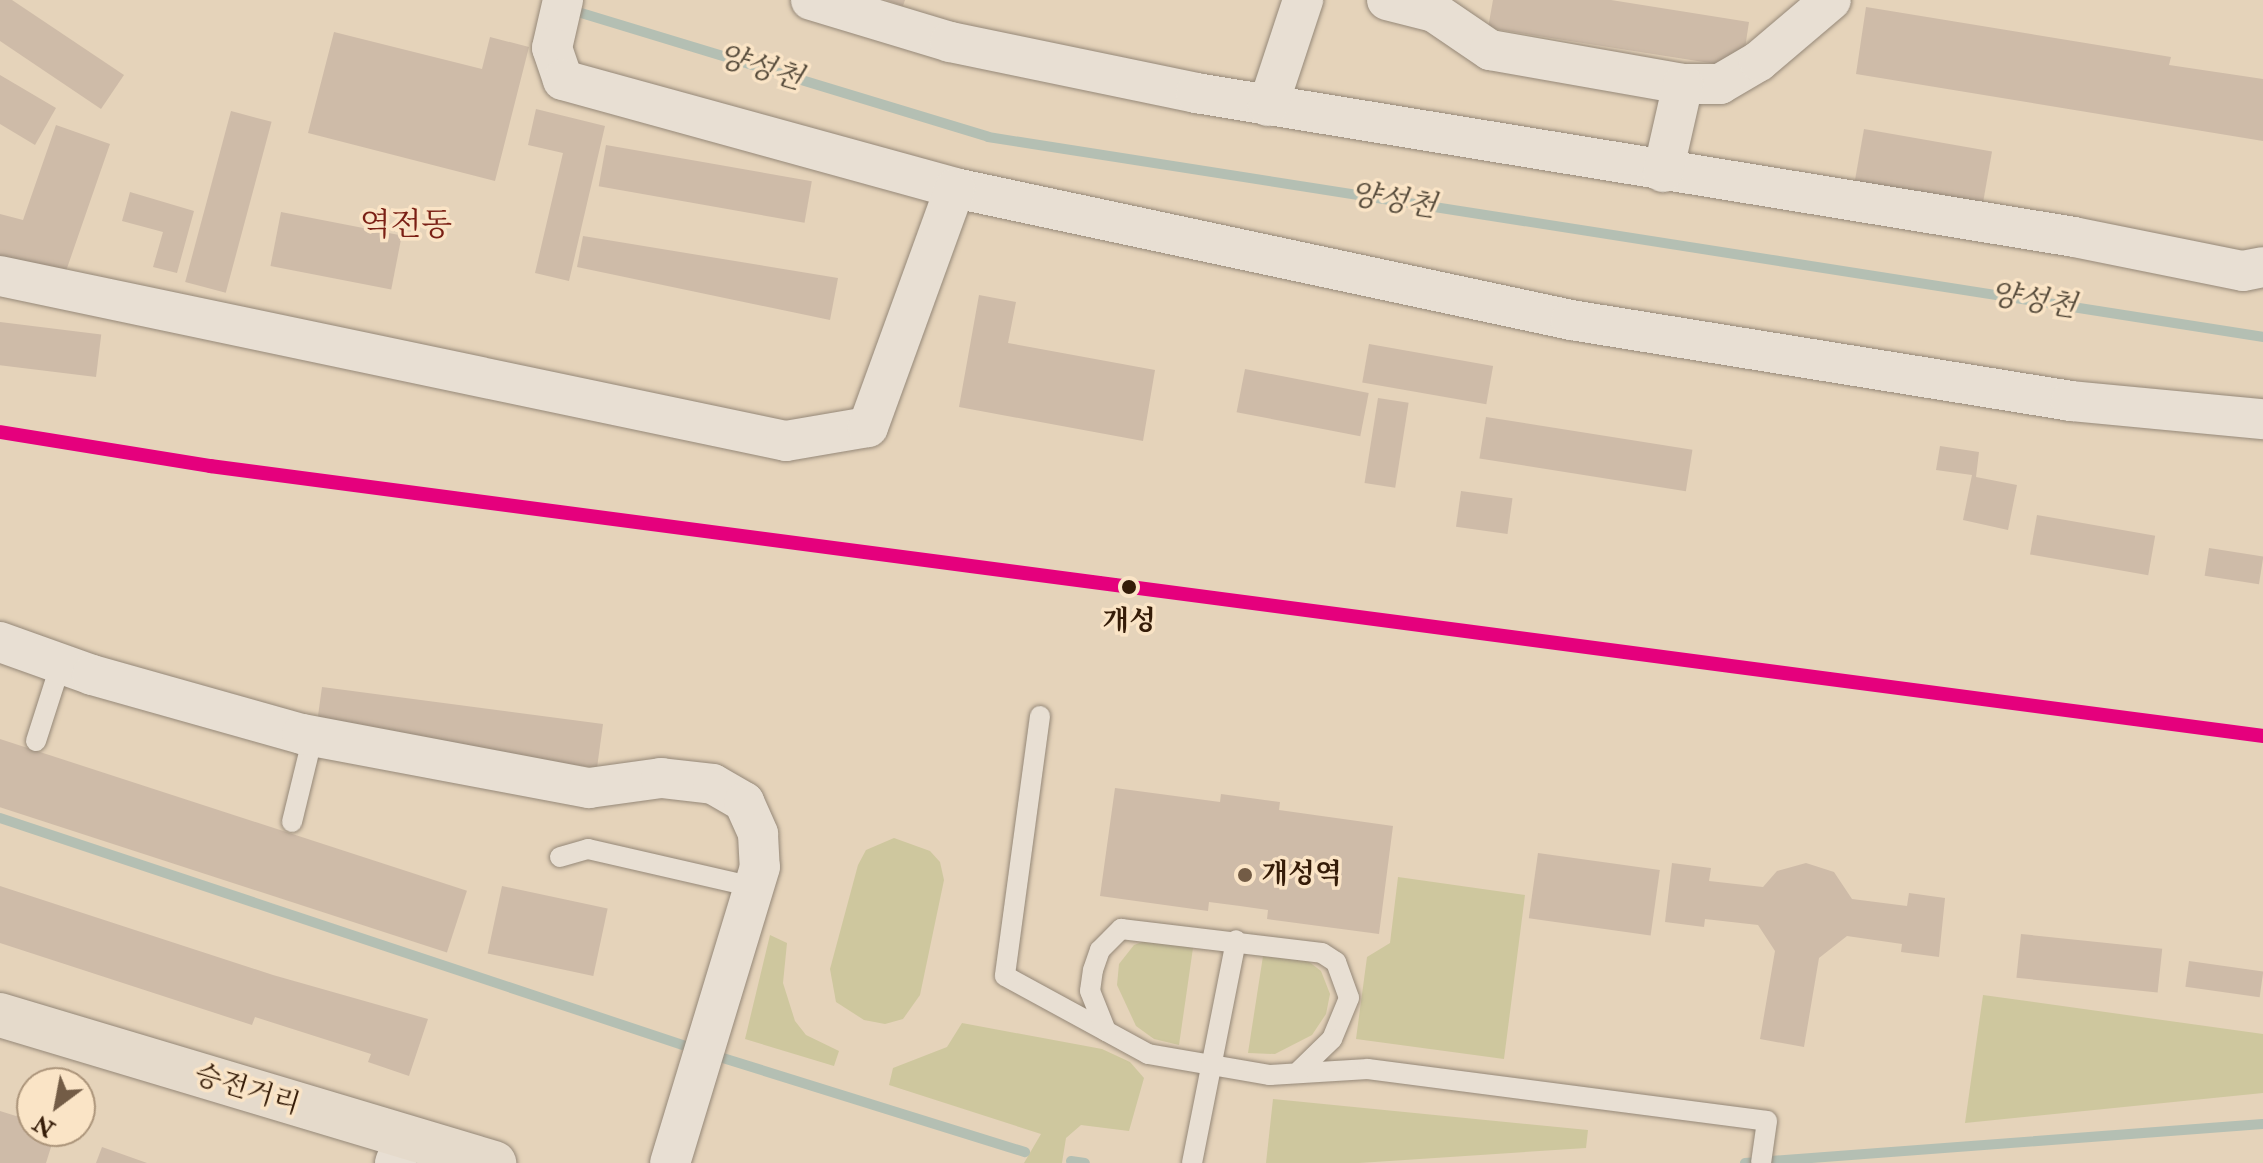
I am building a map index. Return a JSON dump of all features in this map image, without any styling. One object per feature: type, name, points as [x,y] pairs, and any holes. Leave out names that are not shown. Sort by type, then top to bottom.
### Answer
[{"type":"main road","name":"승전거리","points":[[0,1015],[400,1151],[494,1163]]},
{"type":"street","points":[[563,0],[552,48],[563,80],[955,188],[1571,320],[2071,401],[2263,419]]},
{"type":"street","points":[[811,0],[950,42],[1268,106],[2074,237],[2243,271],[2263,267]]},
{"type":"street","points":[[1268,106],[1303,0]]},
{"type":"street","points":[[1387,0],[1434,12],[1490,50],[1683,84],[1720,84],[1759,61],[1831,0]]},
{"type":"street","points":[[1663,172],[1683,84]]},
{"type":"street","points":[[0,276],[786,441],[868,427],[955,188]]},
{"type":"street","points":[[0,642],[61,663],[313,736],[589,788],[661,778],[713,784],[744,802],[758,834],[760,867],[670,1163]]},
{"type":"lane","points":[[36,741],[61,663]]},
{"type":"lane","points":[[1040,716],[1005,976],[1148,1054],[1270,1075],[1300,1070],[1368,1069],[1767,1121],[1761,1163]]},
{"type":"lane","points":[[292,822],[313,736]]},
{"type":"lane","points":[[560,857],[588,849],[754,887]]},
{"type":"lane","points":[[1107,1032],[1090,991],[1093,970],[1109,937],[1133,928],[1322,953],[1346,979],[1349,998],[1338,1028],[1300,1070]]},
{"type":"lane","points":[[1192,1163],[1214,1066],[1236,940]]},
{"type":"shaded area","points":[[894,838],[930,851],[940,862],[944,880],[920,995],[903,1019],[885,1024],[864,1020],[836,1002],[830,969],[858,865],[866,850]]},
{"type":"shaded area","points":[[1398,877],[1525,895],[1504,1059],[1356,1039],[1367,957],[1390,943]]},
{"type":"shaded area","points":[[770,935],[787,943],[783,983],[795,1021],[806,1035],[839,1051],[834,1066],[745,1039]]},
{"type":"shaded area","points":[[1150,939],[1193,948],[1179,1045],[1154,1039],[1136,1026],[1117,985],[1119,964],[1134,945]]},
{"type":"shaded area","points":[[1263,956],[1308,961],[1321,971],[1330,994],[1326,1014],[1312,1035],[1275,1054],[1248,1053]]},
{"type":"shaded area","points":[[1983,995],[2263,1034],[2263,1093],[1965,1123]]},
{"type":"shaded area","points":[[962,1023],[1102,1049],[1130,1062],[1144,1078],[1129,1131],[1081,1125],[1066,1138],[1062,1163],[1024,1163],[1041,1134],[889,1085],[893,1068],[947,1047]]},
{"type":"shaded area","points":[[1273,1099],[1588,1130],[1586,1148],[1359,1163],[1266,1163]]},
{"type":"building","points":[[0,0],[12,0],[124,75],[101,109],[0,41]]},
{"type":"building","points":[[886,0],[905,0],[903,6]]},
{"type":"building","points":[[1493,0],[1611,0],[1749,22],[1742,68],[1488,28]]},
{"type":"building","points":[[1866,7],[2171,57],[2169,65],[2263,79],[2263,141],[1856,74]]},
{"type":"building","points":[[334,32],[482,69],[490,37],[529,47],[495,181],[308,133]]},
{"type":"building","points":[[0,75],[56,108],[35,145],[0,124]]},
{"type":"building","points":[[536,109],[605,126],[569,281],[535,273],[563,153],[528,145]]},
{"type":"building","points":[[231,111],[272,122],[226,293],[185,282]]},
{"type":"building","points":[[56,125],[110,144],[65,274],[0,257],[0,214],[23,220]]},
{"type":"building","points":[[1864,129],[1992,152],[1980,218],[1852,195]]},
{"type":"building","points":[[606,145],[812,181],[805,223],[599,186]]},
{"type":"building","points":[[130,192],[194,211],[177,273],[153,267],[163,232],[122,221]]},
{"type":"building","points":[[281,212],[402,235],[391,289],[271,266]]},
{"type":"building","points":[[583,236],[838,278],[830,320],[577,267]]},
{"type":"building","points":[[979,295],[1016,302],[1008,343],[1155,370],[1143,441],[959,407]]},
{"type":"building","points":[[0,322],[101,334],[96,377],[0,365]]},
{"type":"building","points":[[1369,344],[1493,366],[1486,404],[1362,382]]},
{"type":"building","points":[[1245,369],[1369,393],[1360,436],[1237,412]]},
{"type":"building","points":[[1378,398],[1409,403],[1395,488],[1365,483]]},
{"type":"building","points":[[1486,417],[1692,450],[1686,491],[1479,458]]},
{"type":"building","points":[[1940,446],[1979,452],[1976,477],[2017,485],[2008,530],[1963,520],[1972,475],[1936,470]]},
{"type":"building","points":[[1461,491],[1512,498],[1507,534],[1456,527]]},
{"type":"building","points":[[2037,515],[2155,536],[2148,575],[2030,554]]},
{"type":"building","points":[[2209,548],[2263,557],[2259,584],[2205,576]]},
{"type":"building","points":[[322,687],[603,724],[597,768],[430,746],[317,723]]},
{"type":"building","points":[[0,739],[467,891],[447,953],[0,807]]},
{"type":"building","name":"개성역","points":[[1115,788],[1220,802],[1221,794],[1280,802],[1279,810],[1393,826],[1379,934],[1267,919],[1268,910],[1240,906],[1209,902],[1208,911],[1100,896]]},
{"type":"building","points":[[1538,853],[1660,870],[1651,935],[1529,918]]},
{"type":"building","points":[[1672,863],[1711,868],[1709,881],[1763,887],[1777,871],[1806,863],[1834,872],[1852,899],[1907,906],[1909,893],[1945,898],[1939,957],[1901,952],[1902,944],[1847,936],[1819,958],[1804,1047],[1760,1039],[1775,951],[1758,925],[1705,919],[1704,927],[1665,922]]},
{"type":"building","points":[[0,886],[273,975],[428,1019],[409,1076],[368,1062],[371,1054],[255,1017],[252,1025],[0,943]]},
{"type":"building","points":[[502,886],[608,908],[593,976],[488,953]]},
{"type":"building","points":[[2021,934],[2162,949],[2158,993],[2016,978]]},
{"type":"building","points":[[2189,961],[2263,971],[2260,997],[2185,987]]},
{"type":"building","points":[[0,1111],[16,1116],[16,1147],[51,1147],[46,1163],[0,1163]]},
{"type":"building","points":[[102,1147],[147,1163],[96,1163]]},
{"type":"waterway","name":"양성천","points":[[568,9],[988,137],[2263,337]]},
{"type":"waterway","points":[[0,818],[695,1049]]},
{"type":"waterway","points":[[710,1054],[1025,1152]]},
{"type":"waterway","points":[[1745,1163],[2263,1124]]},
{"type":"waterway","points":[[1071,1161],[1085,1163]]},
{"type":"railway","points":[[0,432],[210,466],[1129,584]]},
{"type":"transit line","points":[[0,432],[210,466],[2263,736]]},
{"type":"place","name":"개성","points":[[1129,587]]},
{"type":"place","name":"개성역","points":[[1245,875]]},
{"type":"district","name":"역전동","points":[[406,225]]}]
